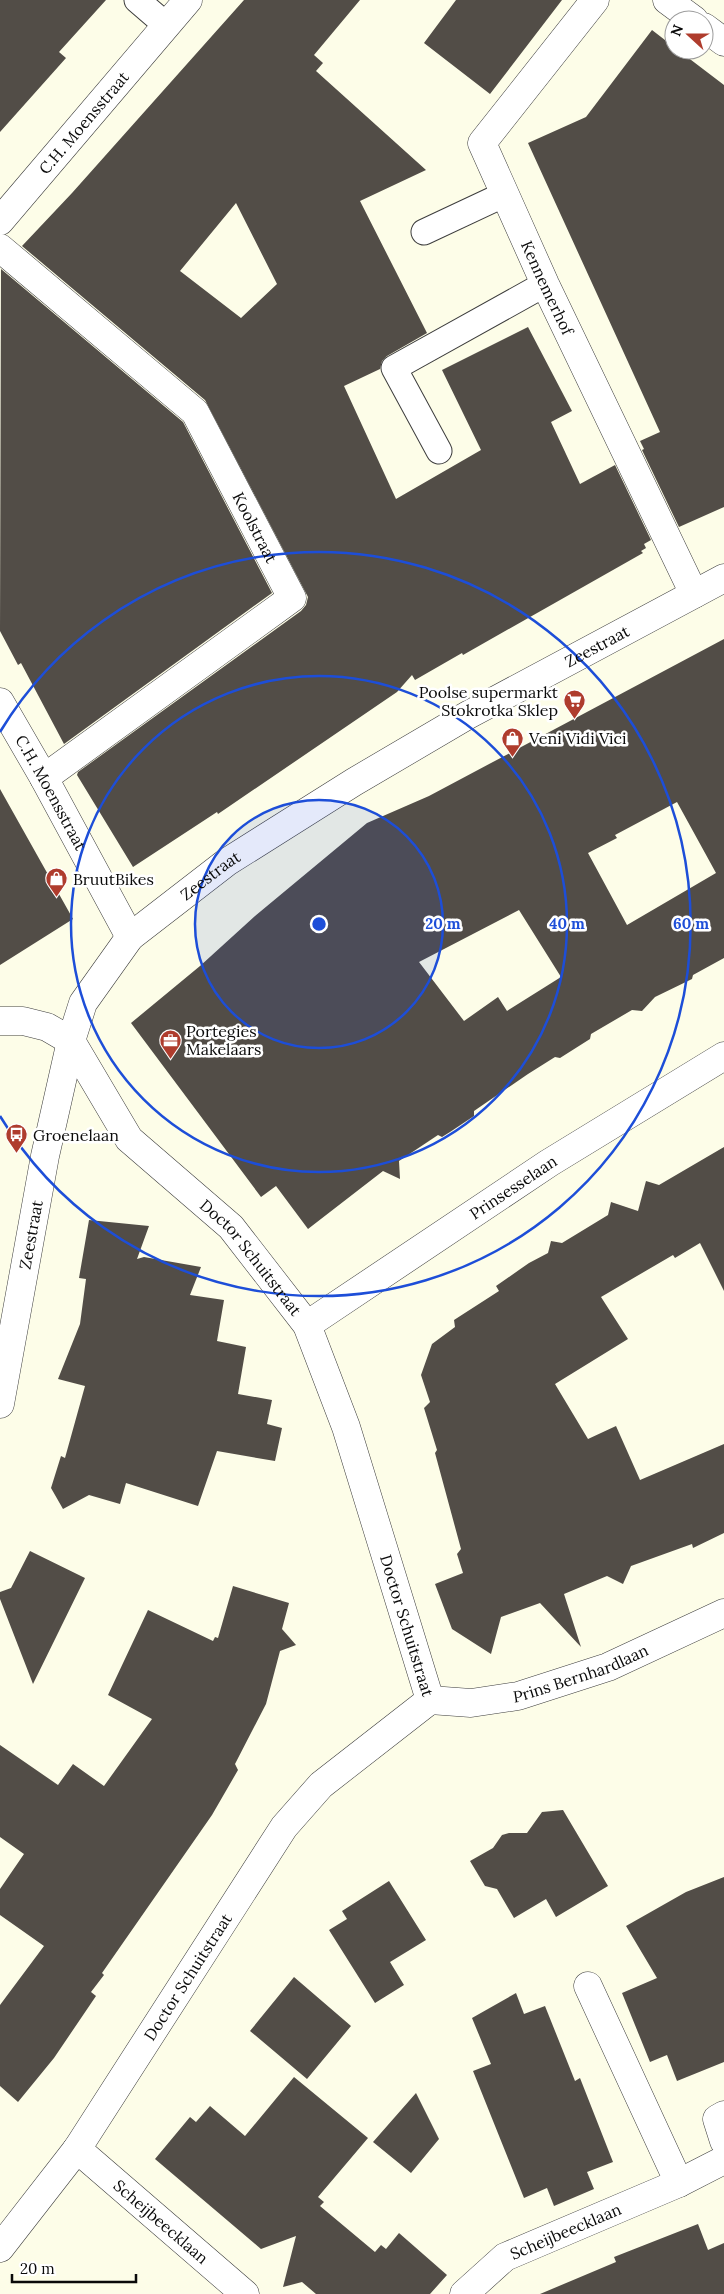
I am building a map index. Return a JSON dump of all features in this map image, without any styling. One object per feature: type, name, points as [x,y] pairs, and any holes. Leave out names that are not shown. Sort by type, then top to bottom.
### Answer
[{"type":"street","name":"C.H. Moensstraat","points":[[0,222],[188,0]]},
{"type":"street","name":"Kennemerhof","points":[[594,0],[482,143],[545,284],[694,594]]},
{"type":"street","points":[[667,0],[680,10]]},
{"type":"street","name":"Koolstraat","points":[[0,248],[195,412],[292,598],[44,778]]},
{"type":"street","name":"Zeestraat","points":[[0,1404],[45,1156],[71,1040],[83,1003],[130,937],[227,862],[354,782],[468,715],[724,578]]},
{"type":"street","name":"C.H. Moensstraat","points":[[0,702],[44,778],[130,937]]},
{"type":"street","points":[[0,1021],[23,1021],[47,1027],[71,1040]]},
{"type":"street","name":"Doctor Schuitstraat","points":[[0,2248],[77,2149],[284,1827],[321,1785],[430,1700],[346,1427],[307,1325],[231,1227],[128,1139],[71,1040]]},
{"type":"street","name":"Prinsesselaan","points":[[307,1325],[549,1163],[724,1056]]},
{"type":"street","name":"Prins Bernhardlaan","points":[[430,1700],[471,1703],[518,1696],[608,1667],[724,1613]]},
{"type":"street","points":[[588,1986],[679,2183]]},
{"type":"street","points":[[724,2115],[717,2119],[724,2141]]},
{"type":"street","name":"Scheijbeecklaan","points":[[77,2149],[245,2294]]},
{"type":"street","name":"Scheijbeecklaan","points":[[464,2294],[505,2257],[679,2183],[724,2160]]},
{"type":"lane","points":[[137,0],[166,25]]},
{"type":"lane","points":[[424,232],[504,194]]},
{"type":"lane","points":[[440,451],[394,368],[545,284]]},
{"type":"building","points":[[0,0],[106,0],[59,52],[66,58],[0,132]]},
{"type":"building","points":[[244,0],[360,0],[314,55],[323,63],[316,71],[426,170],[360,201],[427,333],[387,356],[382,361],[380,369],[344,386],[396,499],[481,450],[442,370],[528,327],[572,411],[551,422],[580,484],[615,465],[651,540],[644,544],[646,548],[641,551],[643,553],[463,655],[462,653],[415,680],[412,675],[397,692],[218,814],[217,812],[133,867],[77,775],[78,772],[301,611],[306,605],[308,597],[205,400],[22,246],[72,193]],"holes":[[[236,203],[277,284],[241,318],[180,271]]]},
{"type":"building","points":[[456,0],[562,0],[490,94],[424,43]]},
{"type":"building","points":[[652,30],[664,39],[664,60],[691,60],[724,85],[724,507],[679,527],[642,450],[644,449],[640,441],[660,432],[528,143],[586,117]]},
{"type":"building","points":[[1,269],[183,422],[272,593],[64,744],[21,663],[18,665],[0,631]]},
{"type":"building","points":[[724,639],[724,958],[693,975],[692,979],[655,997],[642,1011],[632,1010],[591,1034],[590,1039],[560,1058],[555,1057],[528,1074],[474,1111],[474,1116],[442,1137],[438,1135],[399,1161],[400,1179],[383,1171],[308,1229],[276,1186],[261,1197],[131,1023],[367,823],[429,796]],"holes":[[[677,802],[716,873],[627,925],[588,853],[617,838],[615,835]],[[519,910],[561,977],[507,1011],[498,997],[464,1021],[419,962]]]},
{"type":"building","points":[[0,789],[73,919],[0,965]]},
{"type":"building","points":[[724,1147],[724,1291],[700,1243],[675,1258],[673,1255],[601,1297],[628,1339],[555,1384],[588,1439],[616,1426],[640,1480],[724,1444],[724,1533],[693,1548],[692,1544],[631,1566],[623,1584],[607,1576],[564,1594],[581,1647],[540,1603],[501,1617],[491,1654],[452,1629],[435,1584],[463,1573],[457,1554],[461,1549],[435,1453],[437,1450],[424,1408],[430,1402],[421,1375],[432,1344],[455,1327],[454,1320],[499,1291],[496,1286],[529,1263],[548,1253],[551,1241],[562,1243],[608,1215],[611,1202],[638,1211],[646,1181],[659,1185]]},
{"type":"building","points":[[89,1220],[149,1226],[137,1259],[144,1257],[201,1267],[190,1295],[224,1300],[217,1341],[246,1347],[238,1394],[272,1400],[267,1424],[282,1428],[275,1461],[217,1451],[198,1506],[126,1483],[120,1504],[89,1495],[63,1509],[51,1488],[61,1456],[65,1458],[85,1386],[58,1379],[80,1324],[86,1279],[79,1278]]},
{"type":"building","points":[[30,1551],[85,1578],[33,1684],[0,1599],[0,1592],[11,1588]]},
{"type":"building","points":[[233,1586],[289,1603],[282,1629],[296,1645],[280,1651],[266,1704],[235,1764],[238,1770],[212,1815],[102,1973],[104,1975],[91,1992],[96,1996],[54,2058],[18,2102],[0,2086],[0,2005],[44,1946],[0,1915],[0,1889],[24,1854],[0,1837],[0,1745],[58,1785],[73,1764],[104,1786],[152,1719],[108,1695],[148,1610],[213,1641],[215,1637],[218,1638]]},
{"type":"building","points":[[563,1810],[608,1886],[556,1917],[546,1899],[514,1918],[497,1889],[485,1886],[470,1861],[493,1848],[502,1835],[527,1833],[542,1812]]},
{"type":"building","points":[[724,1877],[724,2062],[677,2081],[667,2055],[650,2062],[622,1993],[657,1978],[626,1926],[686,1892]]},
{"type":"building","points":[[389,1881],[426,1940],[390,1962],[404,1985],[375,2003],[329,1930],[347,1919],[342,1911]]},
{"type":"building","points":[[294,1977],[351,2026],[307,2079],[250,2031]]},
{"type":"building","points":[[516,1993],[524,2014],[545,2006],[575,2081],[580,2078],[613,2162],[587,2172],[594,2189],[554,2206],[547,2188],[524,2198],[473,2071],[491,2064],[472,2018]]},
{"type":"building","points":[[294,2077],[368,2138],[318,2197],[324,2202],[320,2206],[375,2252],[381,2245],[386,2249],[399,2233],[447,2275],[430,2294],[316,2294],[302,2282],[283,2287],[296,2236],[261,2249],[155,2159],[190,2117],[196,2122],[210,2106],[245,2136]]},
{"type":"building","points":[[416,2093],[439,2139],[411,2173],[373,2142]]},
{"type":"building","points":[[698,2224],[708,2250],[724,2243],[724,2294],[540,2294],[616,2262],[614,2257]]},
{"type":"place","name":"Poolse supermarkt Stokrotka Sklep","points":[[574,720]]},
{"type":"place","name":"Veni Vidi Vici","points":[[513,757]]},
{"type":"place","name":"BruutBikes","points":[[57,898]]},
{"type":"place","name":"Portegies Makelaars","points":[[170,1059]]},
{"type":"place","name":"Groenelaan","points":[[17,1154]]}]
